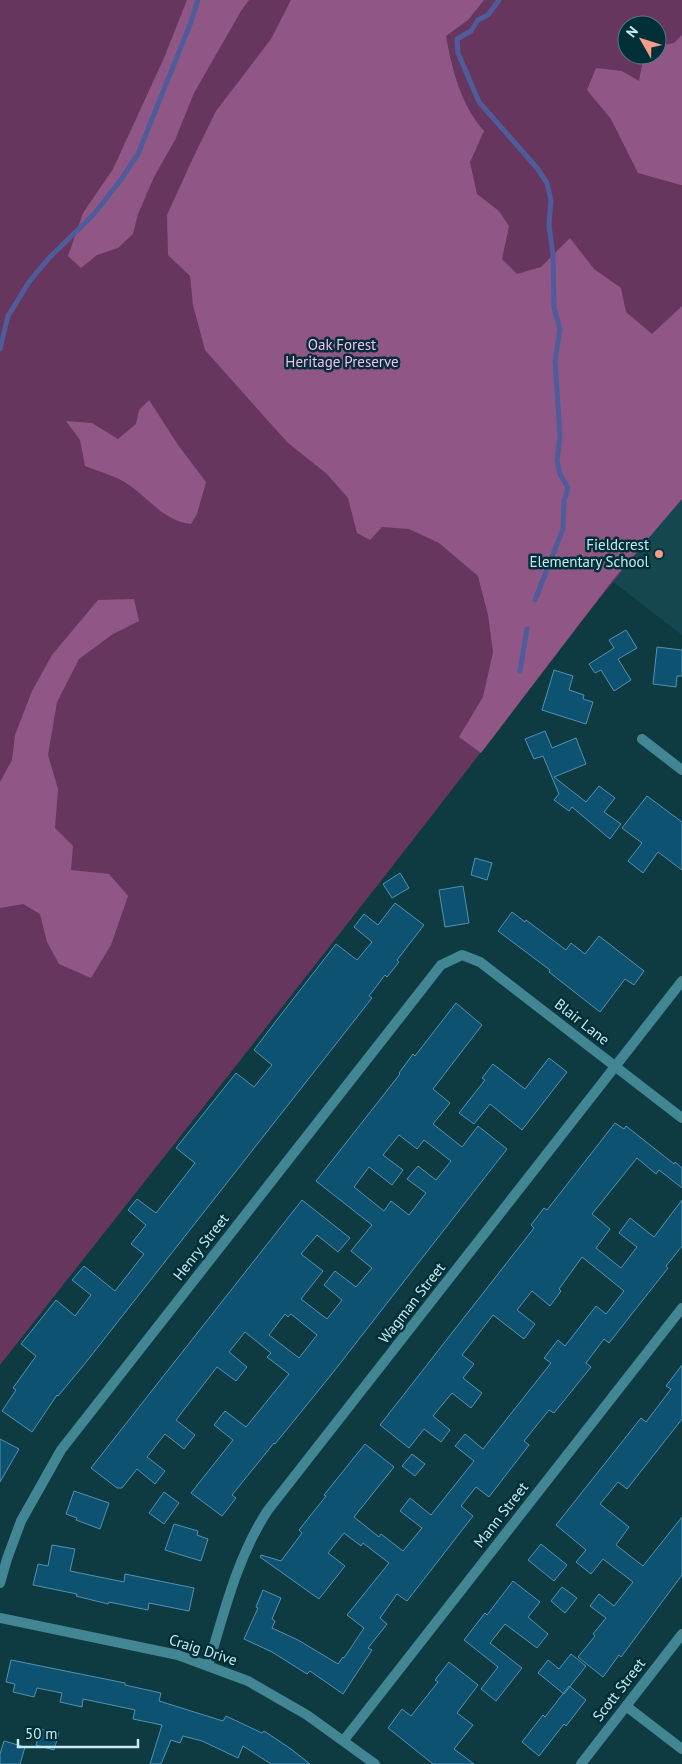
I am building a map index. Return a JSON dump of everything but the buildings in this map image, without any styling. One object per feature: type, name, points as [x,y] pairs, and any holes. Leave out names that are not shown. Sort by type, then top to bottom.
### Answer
[{"type":"street","points":[[642,739],[682,770]]},
{"type":"street","name":"Blair Lane","points":[[462,955],[480,962],[682,1118]]},
{"type":"street","name":"Henry Street","points":[[0,1583],[21,1521],[62,1450],[441,965],[462,955]]},
{"type":"street","name":"Wagman Street","points":[[208,1666],[237,1573],[255,1532],[268,1510],[682,981]]},
{"type":"street","name":"Mann Street","points":[[344,1740],[682,1308]]},
{"type":"street","name":"Craig Drive","points":[[0,1618],[178,1656],[248,1681],[307,1715],[375,1764]]},
{"type":"street","name":"Scott Street","points":[[581,1764],[682,1634]]},
{"type":"street","points":[[626,1706],[682,1749]]},
{"type":"shaded area","name":"Fieldcrest Elementary School","points":[[682,499],[682,635],[612,581]]},
{"type":"green space","name":"Oak Forest Heritage Preserve","points":[[0,0],[682,0],[682,495],[588,613],[361,907],[0,1365]]},
{"type":"green space","points":[[187,0],[249,0],[194,93],[175,140],[154,177],[138,214],[133,234],[118,248],[97,255],[81,268],[68,256],[83,213],[113,169],[164,58]]},
{"type":"green space","points":[[291,0],[484,0],[468,20],[446,36],[451,62],[463,98],[484,131],[470,162],[477,194],[499,211],[509,226],[502,259],[517,274],[541,267],[570,238],[594,269],[621,288],[626,312],[652,334],[682,306],[682,499],[612,581],[481,753],[459,737],[483,697],[493,652],[488,615],[478,576],[439,543],[409,529],[382,527],[370,540],[357,533],[348,498],[327,474],[288,443],[205,350],[193,305],[190,276],[168,255],[167,215],[193,158],[216,111],[271,39]]},
{"type":"green space","points":[[682,35],[682,185],[638,173],[611,119],[587,90],[596,68],[622,71],[639,81],[642,65],[667,65],[667,44],[674,43]]},
{"type":"green space","points":[[149,400],[178,445],[206,482],[197,514],[191,524],[166,515],[121,480],[85,466],[80,440],[66,421],[92,423],[118,439],[136,424],[139,410]]},
{"type":"green space","points":[[134,599],[139,621],[113,634],[79,659],[57,702],[48,755],[58,789],[55,828],[73,846],[71,870],[109,874],[128,896],[111,945],[91,978],[59,964],[47,942],[40,914],[23,904],[0,908],[0,782],[12,760],[15,735],[32,691],[52,655],[98,600]]},
{"type":"waterway","points":[[0,349],[8,316],[29,282],[49,258],[94,214],[138,154],[198,0]]},
{"type":"waterway","points":[[499,0],[488,15],[478,20],[471,31],[457,39],[458,53],[479,102],[537,168],[547,183],[551,200],[549,225],[553,255],[554,308],[560,329],[555,361],[560,435],[557,461],[560,474],[568,488],[564,501],[563,529],[535,600]]},
{"type":"waterway","points":[[520,671],[527,629]]},
{"type":"place","name":"Fieldcrest Elementary School","points":[[659,554]]}]
